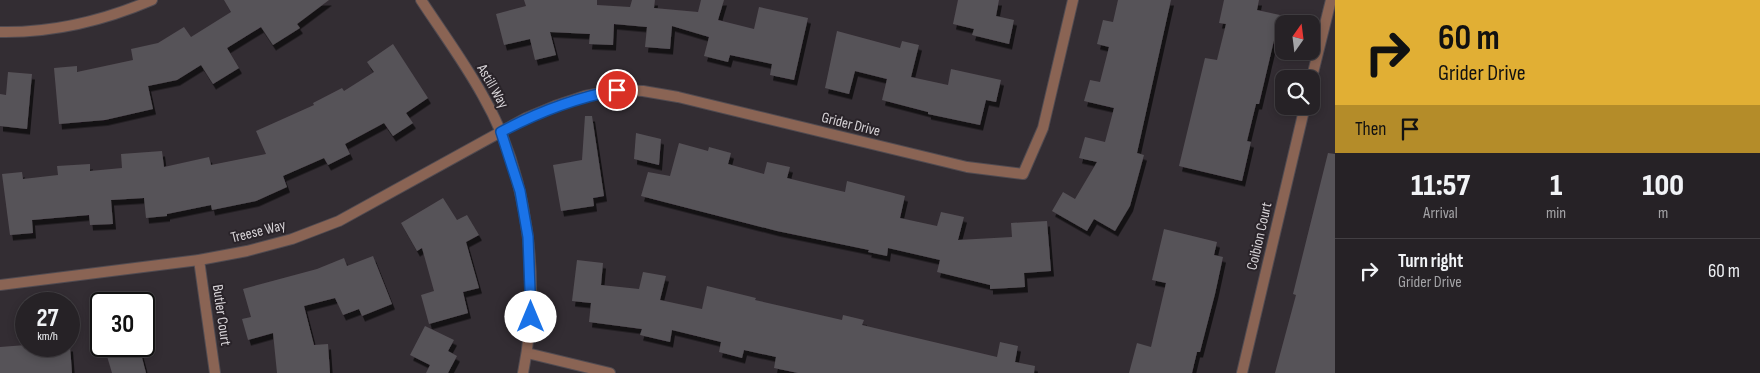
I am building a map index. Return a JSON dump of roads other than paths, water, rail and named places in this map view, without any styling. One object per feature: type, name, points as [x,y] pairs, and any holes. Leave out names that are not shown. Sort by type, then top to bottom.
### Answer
[{"type":"street","points":[[0,32],[57,29],[99,19],[152,0]]},
{"type":"street","name":"Astill Way","points":[[421,0],[484,96],[501,132],[520,191],[528,237],[531,317],[523,373]]},
{"type":"street","name":"Grider Drive","points":[[501,132],[555,106],[585,96],[617,90],[643,92],[678,97],[967,168],[1023,174],[1042,128],[1074,0]]},
{"type":"street","points":[[1314,70],[1331,0]]},
{"type":"street","name":"Coibion Court","points":[[1242,373],[1303,115]]},
{"type":"street","name":"Treese Way","points":[[0,284],[199,260],[247,251],[292,239],[339,221],[501,132]]},
{"type":"street","name":"Butler Court","points":[[199,260],[215,373]]},
{"type":"street","points":[[527,353],[610,373]]}]
